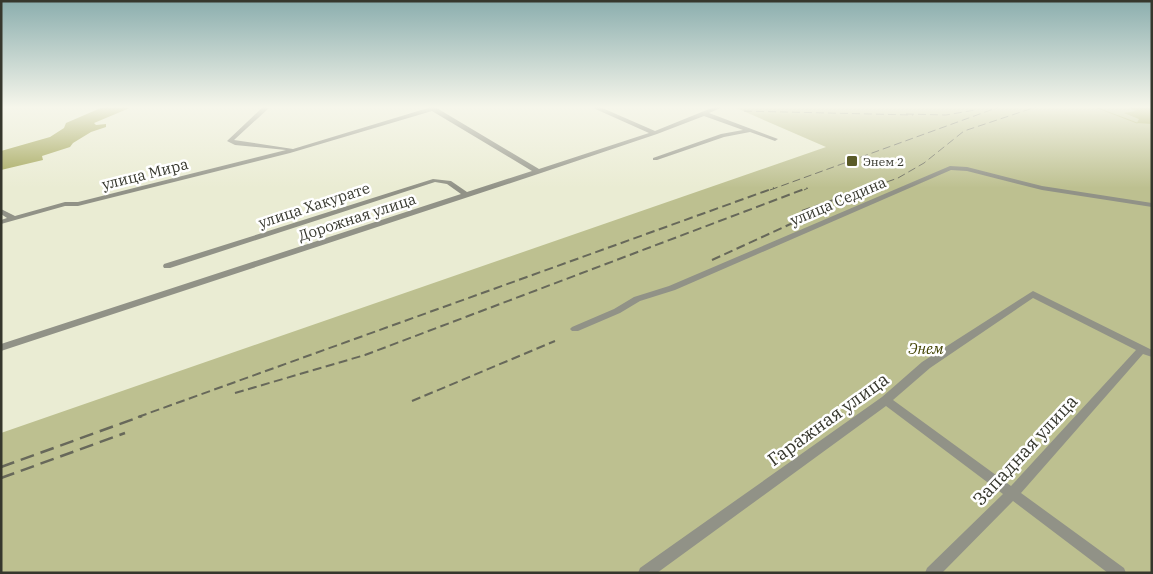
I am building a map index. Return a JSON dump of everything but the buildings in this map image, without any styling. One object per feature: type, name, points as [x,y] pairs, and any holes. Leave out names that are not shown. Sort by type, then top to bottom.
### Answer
[{"type":"street","name":"улица Мира","points":[[239,134],[230,142],[295,150]]},
{"type":"street","name":"улица Мира","points":[[1,222],[65,204],[78,204],[295,150],[348,134]]},
{"type":"street","points":[[475,134],[540,172]]},
{"type":"street","name":"Дорожная улица","points":[[1,348],[653,134]]},
{"type":"street","points":[[655,159],[730,134]]},
{"type":"street","points":[[761,134],[775,139]]},
{"type":"street","name":"улица Седина","points":[[575,328],[617,311],[637,299],[672,288],[950,168],[967,168],[1073,194],[1152,205]]},
{"type":"street","name":"улица Хакурате","points":[[166,266],[435,180],[449,182],[466,195]]},
{"type":"street","points":[[1,211],[13,218]]},
{"type":"street","name":"Гаражная улица","points":[[645,573],[886,400],[926,365],[1033,294],[1147,351]]},
{"type":"street","name":"Западная улица","points":[[932,573],[1012,494],[1147,351]]},
{"type":"street","points":[[886,400],[1119,573]]},
{"type":"green space","name":"Энем","points":[[796,134],[1152,134],[1152,573],[1,573],[1,433],[826,147]]},
{"type":"shaded area","points":[[55,134],[88,134],[70,147],[42,156],[43,160],[1,170],[1,151],[50,137]]},
{"type":"railway","points":[[770,190],[925,134]]},
{"type":"railway","points":[[864,190],[898,178],[924,163],[961,134]]},
{"type":"railway","points":[[138,417],[774,188]]},
{"type":"railway","points":[[235,393],[365,355],[807,188]]},
{"type":"railway","points":[[804,190],[808,188]]},
{"type":"railway","points":[[802,211],[868,188]]},
{"type":"railway","points":[[712,260],[819,211]]},
{"type":"railway","points":[[412,401],[555,341]]},
{"type":"railway","points":[[1,467],[142,416]]},
{"type":"railway","points":[[1,478],[125,433]]},
{"type":"place","name":"Энем 2","points":[[852,161]]}]
